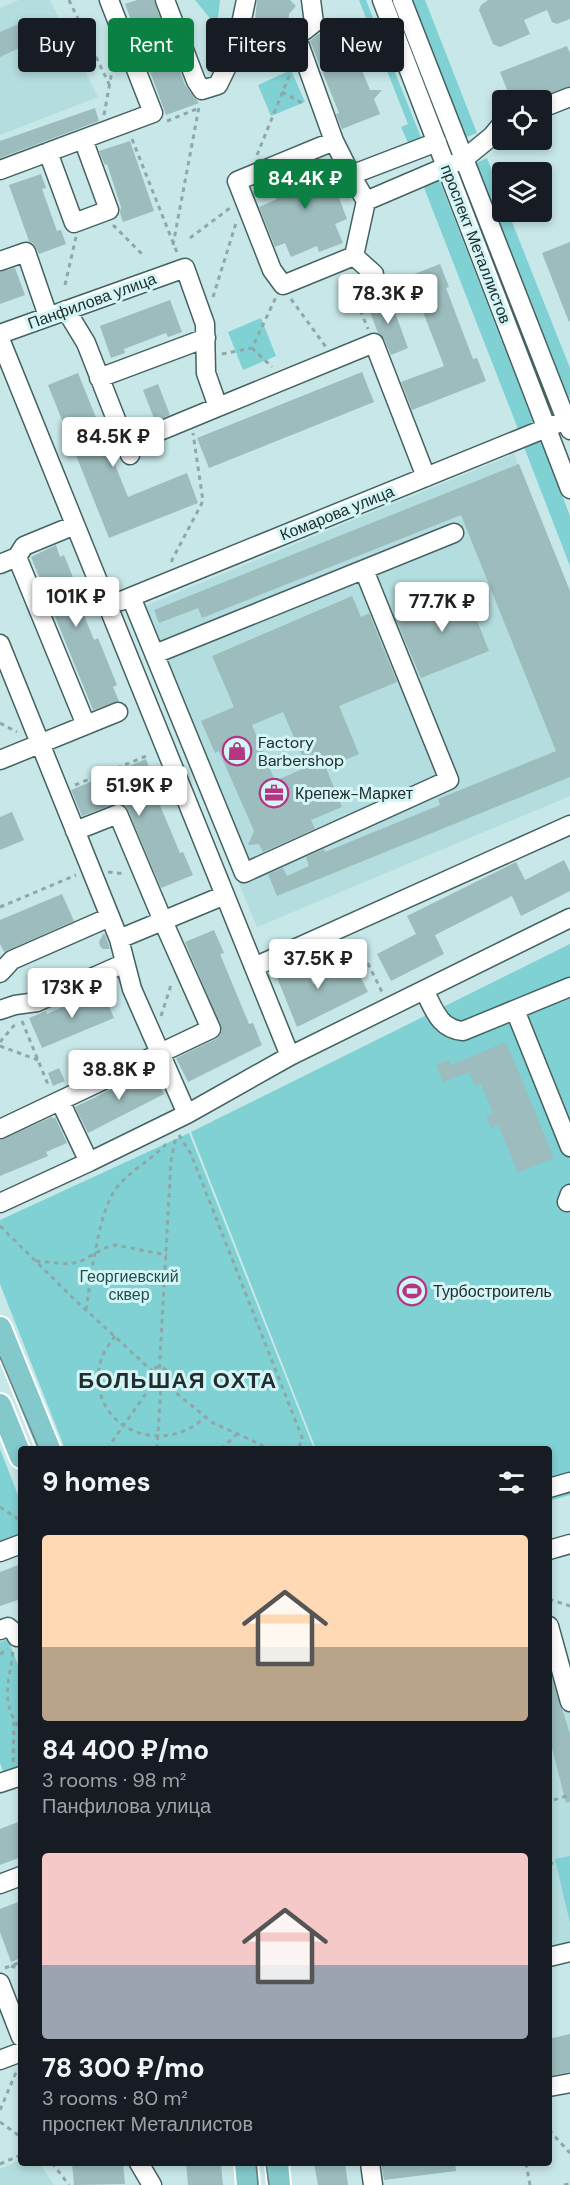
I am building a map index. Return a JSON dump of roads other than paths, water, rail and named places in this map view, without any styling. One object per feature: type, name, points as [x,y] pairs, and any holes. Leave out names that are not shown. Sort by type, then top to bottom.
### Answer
[{"type":"main road","points":[[0,1328],[6,1360],[48,1446]]},
{"type":"main road","points":[[0,1405],[18,1450]]},
{"type":"main road","points":[[246,2166],[248,2185]]},
{"type":"main road","points":[[277,2166],[279,2185]]},
{"type":"street","points":[[0,170],[153,113],[109,0]]},
{"type":"street","points":[[165,0],[196,81],[202,90],[219,85],[225,72]]},
{"type":"street","points":[[242,18],[246,0]]},
{"type":"street","points":[[308,30],[314,23],[311,0]]},
{"type":"street","name":"проспект Металлистов","points":[[382,0],[570,489]]},
{"type":"street","name":"проспект Металлистов","points":[[402,0],[567,415]]},
{"type":"street","points":[[308,70],[334,141],[366,201],[347,259],[283,285],[272,270],[237,180],[334,141]]},
{"type":"street","points":[[552,104],[570,97]]},
{"type":"street","points":[[366,201],[464,159],[492,137]]},
{"type":"street","points":[[48,152],[74,223],[101,213],[109,210],[83,139]]},
{"type":"street","points":[[351,175],[437,142]]},
{"type":"street","points":[[0,261],[26,252],[48,316]]},
{"type":"street","points":[[347,259],[374,274]]},
{"type":"street","name":"Панфилова улица","points":[[0,334],[185,268],[206,331]]},
{"type":"street","points":[[66,310],[86,344],[128,450],[191,418],[374,343],[426,477]]},
{"type":"street","points":[[99,378],[206,331],[207,373],[218,407]]},
{"type":"street","points":[[0,339],[290,1056]]},
{"type":"street","name":"Комарова улица","points":[[108,606],[426,477],[544,422],[567,415]]},
{"type":"street","points":[[75,525],[24,546],[8,560],[86,725]]},
{"type":"street","points":[[155,654],[454,533]]},
{"type":"street","points":[[132,597],[244,873],[449,780],[364,570]]},
{"type":"street","points":[[0,644],[119,939],[132,989],[187,1114]]},
{"type":"street","points":[[0,760],[118,712]]},
{"type":"street","points":[[0,1129],[58,1102],[157,1045],[211,1029],[118,813],[75,831]]},
{"type":"street","points":[[255,968],[570,825]]},
{"type":"street","points":[[119,939],[225,895]]},
{"type":"street","points":[[0,973],[12,960],[110,917]]},
{"type":"street","points":[[0,1203],[187,1114],[290,1056],[570,918]]},
{"type":"street","points":[[0,1010],[37,1002],[125,963]]},
{"type":"street","points":[[424,990],[442,1023],[452,1030],[463,1031],[570,987]]},
{"type":"street","points":[[515,1010],[570,1147]]},
{"type":"street","points":[[58,1102],[88,1162]]},
{"type":"street","points":[[552,1487],[570,1482]]},
{"type":"street","points":[[552,1549],[570,1544]]},
{"type":"street","points":[[0,1552],[18,1545]]},
{"type":"street","points":[[552,1637],[570,1702]]},
{"type":"street","points":[[0,1884],[18,1877]]},
{"type":"street","points":[[552,1957],[570,1952]]},
{"type":"street","points":[[0,1983],[18,2029]]},
{"type":"street","points":[[0,2060],[18,2053]]},
{"type":"street","points":[[552,2086],[570,2083]]},
{"type":"street","points":[[141,2166],[152,2185]]},
{"type":"street","points":[[370,2166],[373,2185]]},
{"type":"tram line","points":[[0,1357],[38,1446]]},
{"type":"tram line","points":[[256,2166],[258,2185]]},
{"type":"tram line","points":[[266,2166],[269,2185]]},
{"type":"place","name":"Factory Barbershop","points":[[237,751]]},
{"type":"place","name":"Крепеж-Маркет","points":[[274,793]]},
{"type":"place","name":"Турбостроитель","points":[[412,1291]]},
{"type":"district","name":"БОЛЬШАЯ ОХТА","points":[[178,1380]]},
{"type":"park label","name":"Георгиевский сквер","points":[[129,1285]]}]
